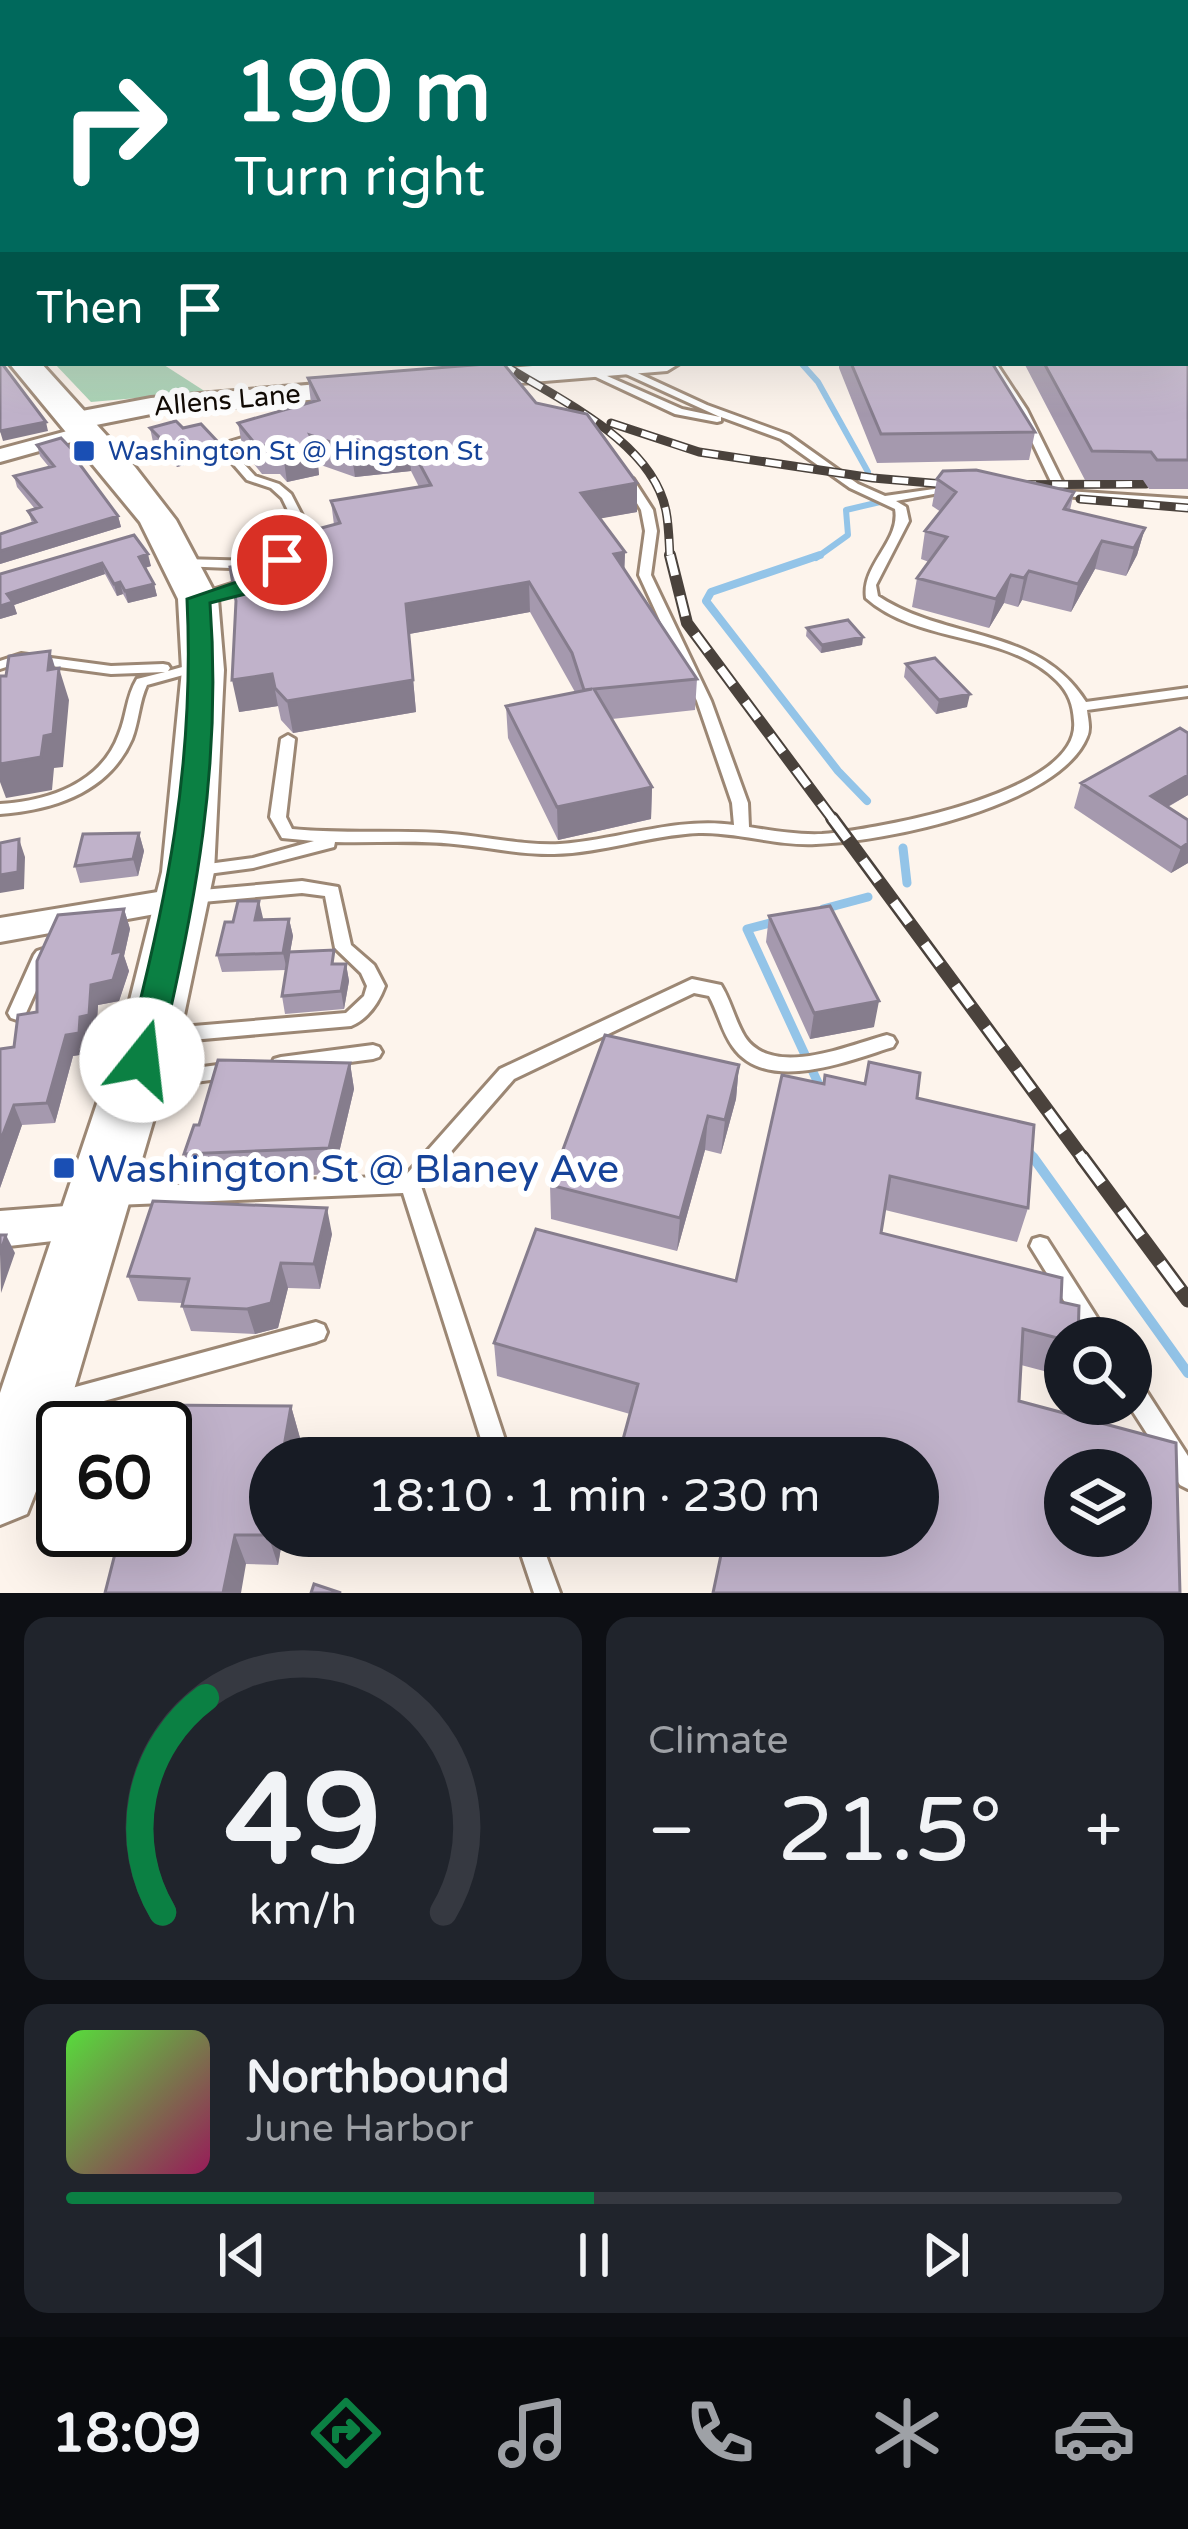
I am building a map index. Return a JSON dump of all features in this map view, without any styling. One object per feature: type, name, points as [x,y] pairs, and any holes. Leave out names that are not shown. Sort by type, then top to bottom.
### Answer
[{"type":"main road","points":[[8,1467],[142,1059],[185,885],[197,792],[190,667],[170,556],[142,496],[27,366]]},
{"type":"street","name":"Allens Lane","points":[[81,426],[151,406],[301,399],[412,384],[630,366]]},
{"type":"street","points":[[0,456],[81,426]]},
{"type":"street","points":[[0,930],[59,920],[185,885]]},
{"type":"street","points":[[0,1229],[96,1209]]},
{"type":"lane","points":[[993,366],[1022,410],[1063,494]]},
{"type":"lane","points":[[288,739],[278,817],[286,834],[445,838],[554,849],[688,828],[823,839],[980,809],[1061,763],[1084,734],[1081,707],[1060,677],[1040,664],[904,616],[872,598],[869,585],[903,521],[900,507],[854,486],[823,459],[785,437],[618,367]]},
{"type":"lane","points":[[586,370],[679,412],[747,424]]},
{"type":"lane","points":[[502,376],[523,399]]},
{"type":"lane","points":[[170,556],[245,587],[297,551],[304,531],[287,496],[251,478],[228,452],[243,439],[275,432]]},
{"type":"lane","points":[[624,472],[647,509],[651,531],[645,575],[704,701],[740,803],[742,832]]},
{"type":"lane","points":[[887,499],[975,489]]},
{"type":"lane","points":[[1041,492],[1188,502]]},
{"type":"lane","points":[[170,556],[259,565],[264,570]]},
{"type":"lane","points":[[0,665],[21,658],[111,670],[190,667]]},
{"type":"lane","points":[[0,809],[51,802],[82,787],[124,742],[133,695],[142,682],[190,667]]},
{"type":"lane","points":[[1081,707],[1188,692]]},
{"type":"lane","points":[[185,885],[349,838]]},
{"type":"lane","points":[[142,1059],[351,1019],[371,999],[376,986],[368,970],[344,948],[332,891],[185,885]]},
{"type":"lane","points":[[17,1013],[59,920]]},
{"type":"lane","points":[[96,1209],[410,1184],[507,1074],[692,986],[719,995],[741,1046],[771,1064],[791,1065],[887,1042]]},
{"type":"lane","points":[[142,1059],[373,1052]]},
{"type":"lane","points":[[410,1184],[492,1437]]},
{"type":"lane","points":[[1040,1246],[1086,1317]]},
{"type":"lane","points":[[8,1467],[316,1332]]},
{"type":"lane","points":[[1152,1421],[1188,1477]]},
{"type":"lane","points":[[534,1557],[547,1593]]},
{"type":"green space","points":[[57,366],[166,366],[206,392],[91,402]]},
{"type":"building","points":[[0,366],[4,366],[46,422],[0,431]]},
{"type":"building","points":[[505,366],[536,403],[587,414],[637,483],[581,493],[625,552],[614,554],[697,679],[594,689],[652,787],[557,807],[506,706],[592,689],[584,690],[572,653],[529,582],[406,604],[413,680],[287,701],[275,688],[272,674],[232,680],[236,601],[230,567],[288,559],[277,540],[340,523],[331,501],[431,485],[409,444],[351,449],[310,435],[316,447],[283,454],[276,446],[257,446],[238,423],[319,400],[308,378]]},
{"type":"building","points":[[852,366],[994,366],[1035,432],[881,434]]},
{"type":"building","points":[[1046,366],[1188,366],[1188,460],[1157,460],[1151,452],[1092,451]]},
{"type":"building","points":[[176,421],[183,428],[201,424],[217,441],[174,452],[150,428]]},
{"type":"building","points":[[61,438],[83,461],[78,462],[118,516],[0,551],[0,534],[36,522],[28,511],[41,507],[14,476],[54,466],[37,445]]},
{"type":"building","points":[[976,470],[1074,492],[1064,509],[1145,528],[1134,548],[1102,541],[1078,584],[1029,571],[1024,578],[1011,575],[996,599],[917,578],[947,537],[925,531],[956,492],[937,479],[943,471]]},
{"type":"building","points":[[134,535],[148,554],[139,557],[154,584],[125,591],[120,582],[114,584],[102,563],[7,594],[13,602],[0,606],[0,574]]},
{"type":"building","points":[[848,620],[863,637],[822,645],[807,628]]},
{"type":"building","points":[[50,651],[48,670],[59,668],[53,734],[44,736],[41,757],[0,764],[0,676],[6,676],[9,656]]},
{"type":"building","points":[[935,658],[970,694],[939,700],[906,664]]},
{"type":"building","points":[[1180,728],[1188,733],[1188,775],[1151,796],[1188,820],[1188,843],[1181,848],[1081,783]]},
{"type":"building","points":[[139,833],[133,859],[75,866],[83,834]]},
{"type":"building","points":[[19,839],[18,872],[0,875],[0,843]]},
{"type":"building","points":[[238,901],[259,901],[255,920],[289,919],[283,953],[217,955],[225,922],[233,922]]},
{"type":"building","points":[[830,906],[879,1001],[814,1013],[769,916]]},
{"type":"building","points":[[124,909],[113,953],[122,951],[113,980],[91,985],[89,1015],[80,1017],[79,1033],[66,1035],[47,1103],[14,1105],[0,1142],[0,1049],[14,1047],[18,1015],[37,1012],[37,961],[58,915]]},
{"type":"building","points":[[334,950],[332,964],[346,964],[341,991],[282,996],[289,952]]},
{"type":"building","points":[[605,1035],[739,1065],[725,1120],[708,1116],[680,1218],[550,1185]]},
{"type":"building","points":[[218,1060],[350,1063],[329,1148],[184,1154],[194,1125],[199,1125]]},
{"type":"building","points":[[869,1062],[920,1073],[917,1098],[1034,1125],[1028,1208],[890,1176],[881,1233],[1062,1278],[1061,1302],[1079,1306],[1079,1317],[1044,1317],[1044,1334],[1023,1329],[1019,1401],[1044,1408],[1044,1425],[1109,1425],[1176,1443],[1180,1593],[713,1593],[721,1557],[939,1557],[939,1437],[624,1437],[638,1384],[494,1343],[536,1229],[736,1281],[782,1075],[824,1084],[825,1075],[865,1084]]},
{"type":"building","points":[[153,1201],[327,1208],[314,1264],[281,1263],[271,1303],[247,1309],[182,1306],[189,1279],[128,1276]]},
{"type":"building","points":[[192,1405],[291,1406],[286,1437],[249,1437],[249,1535],[235,1535],[223,1593],[105,1593],[114,1557],[192,1557]]},
{"type":"building","points":[[314,1584],[341,1593],[311,1593]]},
{"type":"waterway","points":[[804,366],[818,382],[868,472]]},
{"type":"waterway","points":[[816,558],[848,535],[846,510],[880,502]]},
{"type":"waterway","points":[[820,555],[711,592],[706,601],[838,771],[867,801]]},
{"type":"waterway","points":[[903,848],[907,883]]},
{"type":"waterway","points":[[823,909],[868,897]]},
{"type":"waterway","points":[[774,922],[747,929],[819,1085]]},
{"type":"waterway","points":[[1027,1149],[1035,1160]]},
{"type":"waterway","points":[[1033,1157],[1188,1373]]},
{"type":"railway","points":[[506,366],[599,424],[642,463],[666,511],[670,558]]},
{"type":"railway","points":[[611,423],[699,452],[873,478],[954,485],[1146,484]]},
{"type":"railway","points":[[1080,499],[1188,508]]},
{"type":"railway","points":[[670,555],[687,623],[834,821]]},
{"type":"railway","points":[[832,818],[1084,1160]]},
{"type":"railway","points":[[1082,1157],[1188,1300]]},
{"type":"place","name":"Washington St @ Hingston St","points":[[84,451]]},
{"type":"place","name":"Washington St @ Blaney Ave","points":[[64,1168]]},
{"type":"route","points":[[142,1060],[188,872],[203,670],[198,599],[245,587],[282,560]]}]
